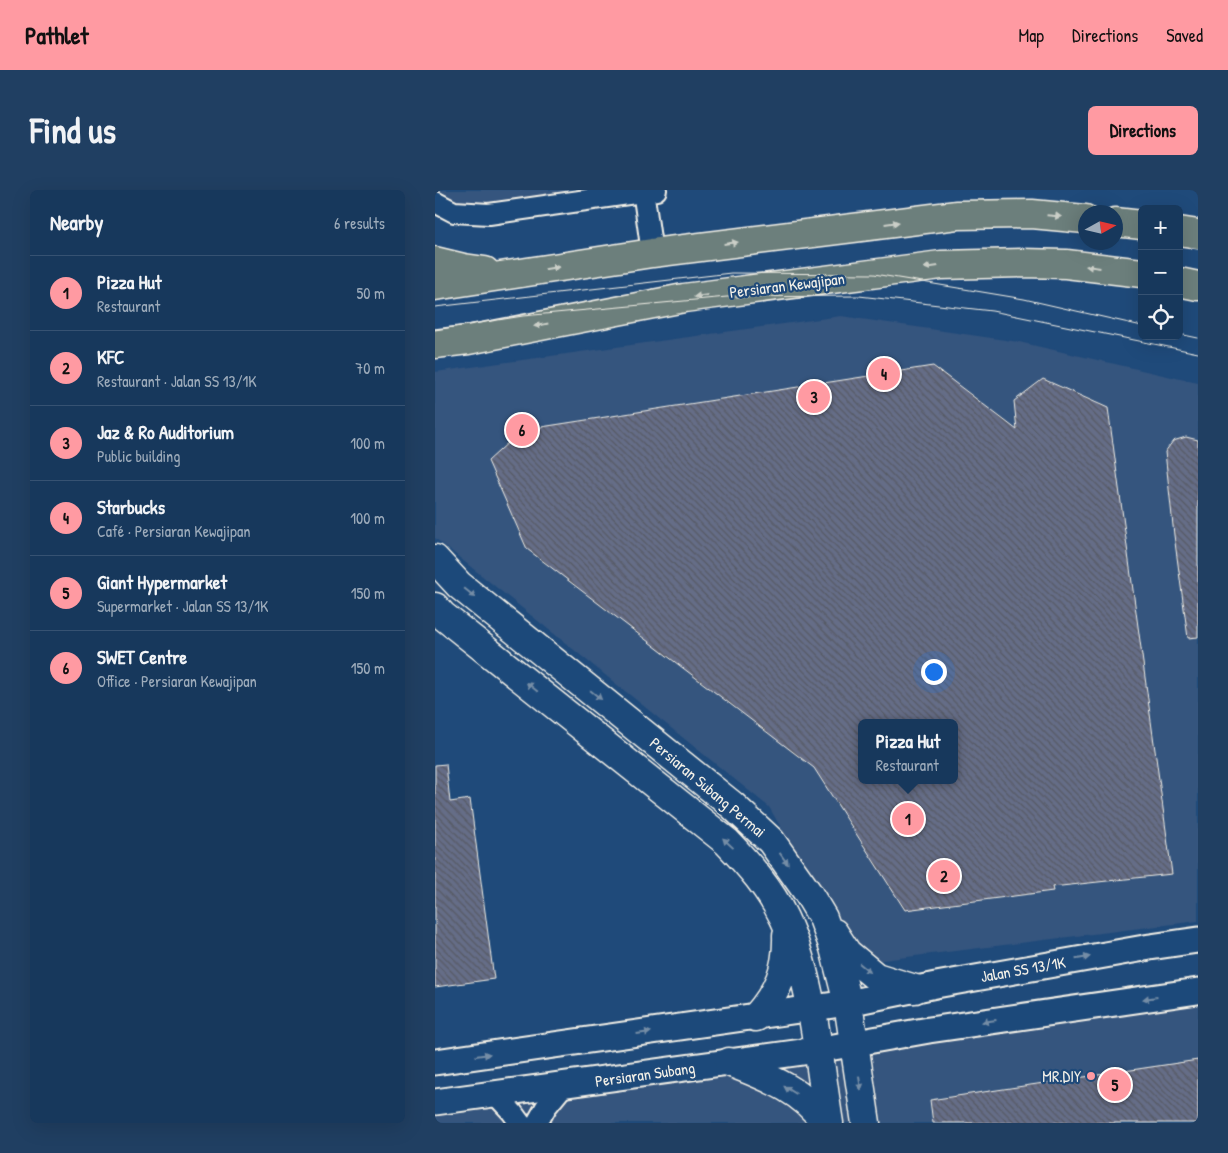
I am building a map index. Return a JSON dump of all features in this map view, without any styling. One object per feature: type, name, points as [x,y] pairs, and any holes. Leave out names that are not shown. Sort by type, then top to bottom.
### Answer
[{"type":"main road","points":[[435,286],[652,253],[957,215],[1032,214],[1078,218]]},
{"type":"main road","points":[[1123,223],[1138,225]]},
{"type":"main road","points":[[1183,232],[1198,234]]},
{"type":"main road","points":[[435,260],[464,268],[513,274]]},
{"type":"main road","name":"Persiaran Kewajipan","points":[[435,344],[467,340],[684,298],[941,265],[1066,264],[1138,273]]},
{"type":"main road","points":[[1183,283],[1198,286]]},
{"type":"main road","points":[[435,360],[467,340]]},
{"type":"main road","name":"Persiaran Subang Permai","points":[[435,559],[459,584],[739,811],[771,841],[809,893],[823,918],[834,948],[848,1003],[866,1123]]},
{"type":"main road","name":"Persiaran Subang Permai","points":[[435,607],[449,621],[727,842],[752,868],[787,925],[794,943],[811,1009],[829,1123]]},
{"type":"main road","points":[[823,918],[847,953],[876,977],[915,989]]},
{"type":"main road","points":[[756,1017],[770,1001],[779,986],[785,966],[787,925]]},
{"type":"main road","points":[[729,1062],[791,1090],[810,1104],[825,1123]]},
{"type":"street","points":[[435,202],[455,212],[489,214],[647,191],[652,253]]},
{"type":"street","name":"Jalan SS 13/1K","points":[[848,1003],[915,989],[1198,940]]},
{"type":"street","points":[[854,1044],[929,1030],[1198,991]]},
{"type":"street","points":[[435,1062],[848,1003]]},
{"type":"street","name":"Persiaran Subang","points":[[435,1102],[854,1044]]},
{"type":"street","points":[[537,1123],[546,1107],[564,1085]]},
{"type":"street","points":[[496,1095],[520,1123]]},
{"type":"shaded area","points":[[435,190],[588,190],[489,205],[455,205],[435,192]]},
{"type":"shaded area","points":[[841,316],[1019,342],[1198,383],[1198,921],[859,963],[769,807],[435,538],[435,372]]},
{"type":"shaded area","points":[[1198,1000],[1198,1123],[435,1123],[435,1109]]},
{"type":"building","points":[[933,366],[1017,430],[1014,401],[1043,379],[1108,408],[1172,874],[1052,887],[1053,891],[905,910],[814,768],[527,549],[488,461],[522,430]]},
{"type":"building","points":[[1186,437],[1198,440],[1198,637],[1188,638],[1165,452],[1173,441]]},
{"type":"building","points":[[446,764],[450,802],[470,799],[494,979],[435,987],[435,765]]},
{"type":"building","points":[[1198,1060],[1198,1123],[933,1123],[930,1100]]},
{"type":"tram line","points":[[435,307],[731,273],[874,274],[1024,299],[1138,325]]},
{"type":"tram line","points":[[435,330],[523,316],[727,297],[859,296],[992,311],[1198,353]]},
{"type":"tram line","points":[[1183,335],[1198,338]]},
{"type":"place","name":"Starbucks","points":[[884,374]]},
{"type":"place","name":"Jaz & Ro Auditorium","points":[[814,397]]},
{"type":"place","name":"SWET Centre","points":[[522,430]]},
{"type":"place","name":"Pizza Hut","points":[[908,819]]},
{"type":"place","name":"KFC","points":[[944,876]]},
{"type":"place","name":"MR.DIY","points":[[1091,1076]]},
{"type":"place","name":"Giant Hypermarket","points":[[1115,1085]]}]
